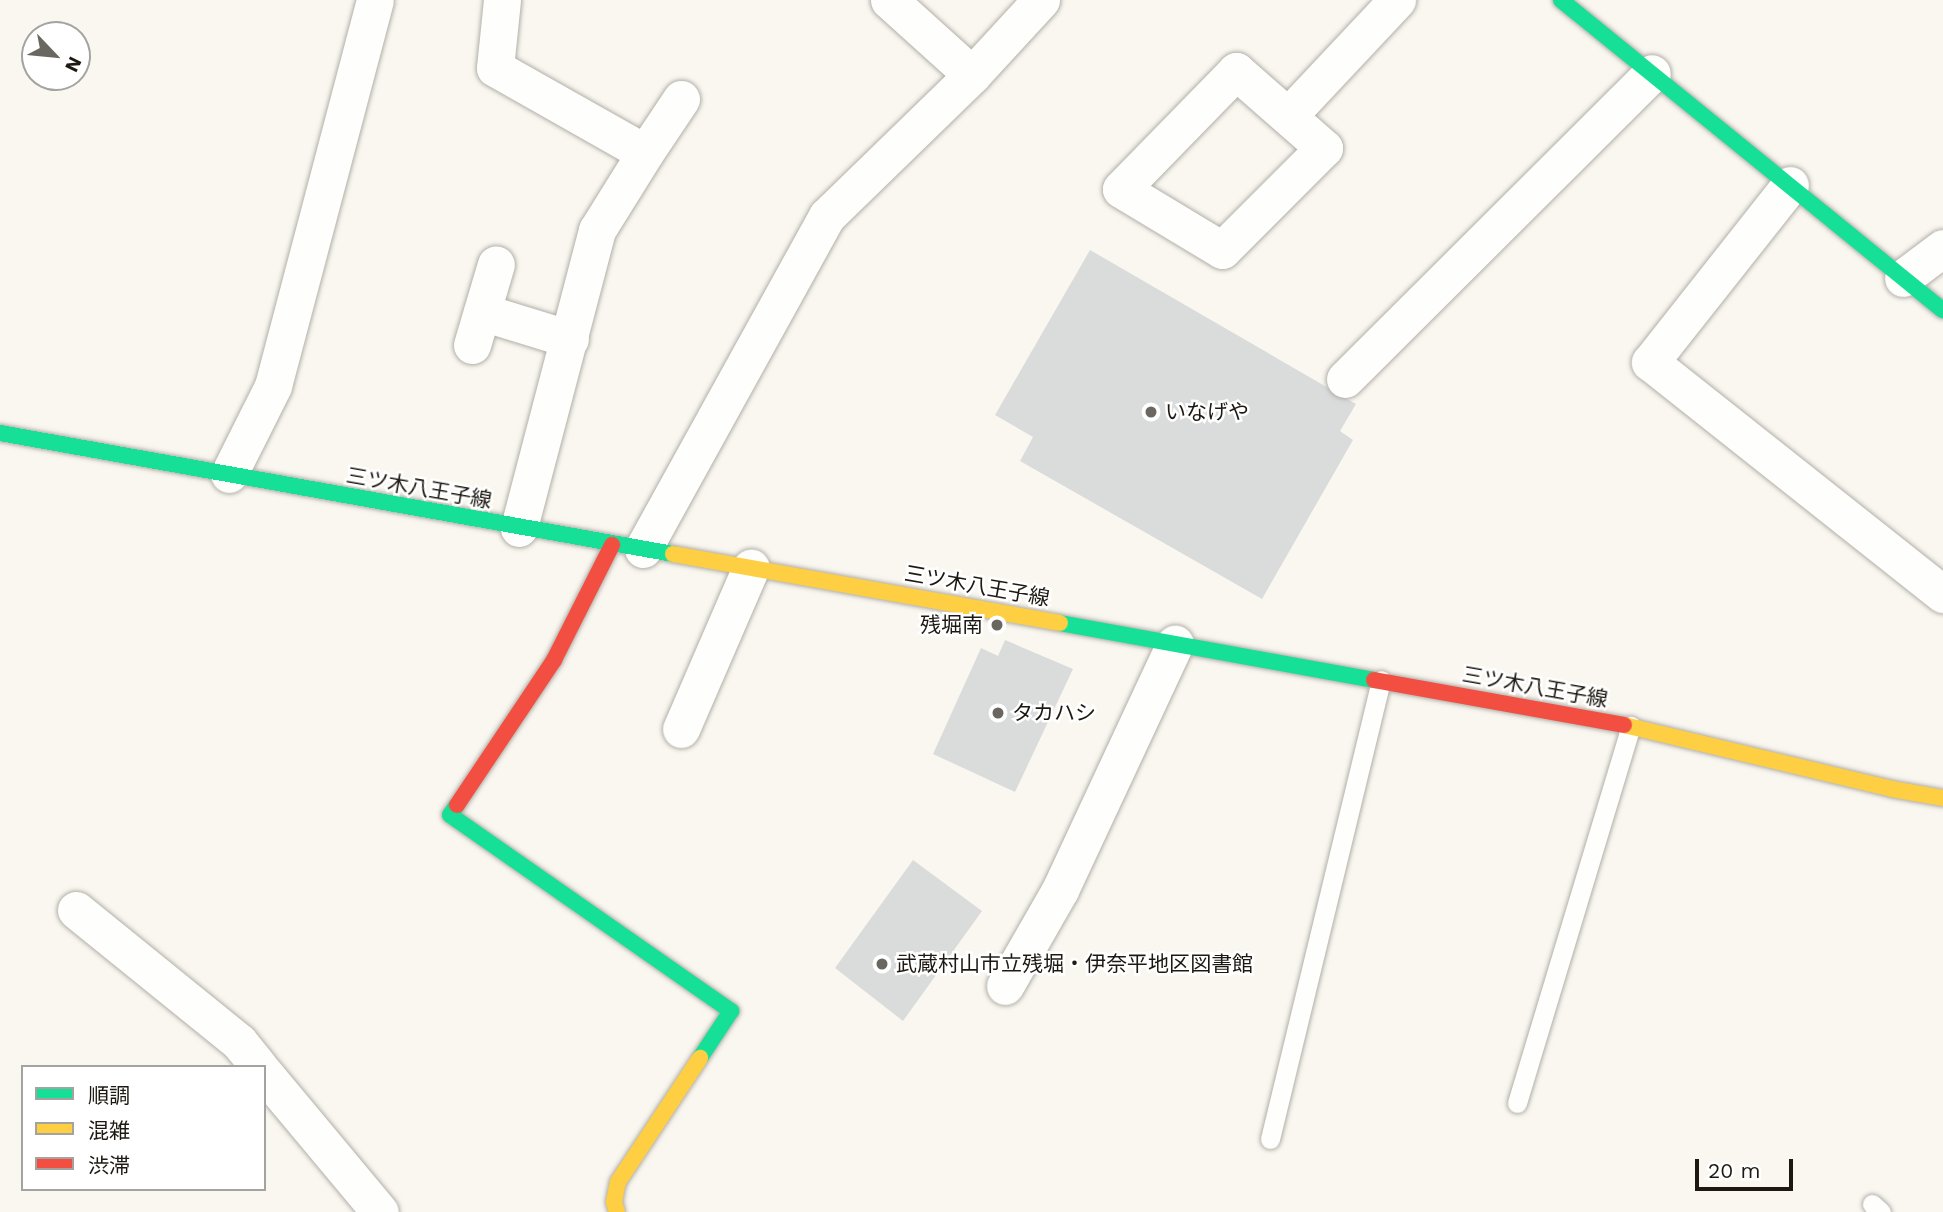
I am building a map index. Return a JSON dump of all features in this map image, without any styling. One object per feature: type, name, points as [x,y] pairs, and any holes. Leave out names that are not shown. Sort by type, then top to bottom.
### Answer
[{"type":"main road","points":[[1561,0],[1943,310]]},
{"type":"main road","name":"三ツ木八王子線","points":[[0,433],[1632,726],[1892,789],[1943,798]]},
{"type":"main road","points":[[617,1212],[614,1202],[618,1182],[731,1011],[450,815],[627,547]]},
{"type":"street","points":[[229,474],[273,386],[375,0]]},
{"type":"street","points":[[502,0],[495,68],[645,153]]},
{"type":"street","points":[[890,0],[972,75]]},
{"type":"street","points":[[627,547],[827,216],[972,75],[1041,0]]},
{"type":"street","points":[[1289,115],[1397,0]]},
{"type":"street","points":[[1236,71],[1289,115],[1324,148],[1222,250],[1121,189],[1236,71]]},
{"type":"street","points":[[1345,379],[1651,73]]},
{"type":"street","points":[[519,528],[597,230],[681,99]]},
{"type":"street","points":[[1790,185],[1650,362],[1943,594]]},
{"type":"street","points":[[1903,278],[1943,248]]},
{"type":"street","points":[[496,264],[477,329],[570,339]]},
{"type":"street","points":[[681,729],[751,567]]},
{"type":"street","points":[[1005,986],[1060,890],[1175,643]]},
{"type":"street","points":[[76,910],[239,1042],[257,1065]]},
{"type":"street","points":[[266,1075],[380,1212]]},
{"type":"lane","points":[[1269,1139],[1381,680]]},
{"type":"lane","points":[[1517,1102],[1632,726]]},
{"type":"building","points":[[1090,250],[1356,404],[1340,431],[1353,440],[1262,599],[1020,461],[1033,437],[995,415]]},
{"type":"building","points":[[1005,640],[1073,669],[1015,792],[933,754],[981,648],[998,656]]},
{"type":"building","points":[[913,860],[982,911],[903,1021],[835,968]]},
{"type":"traffic: fast","points":[[1561,0],[1943,310]]},
{"type":"traffic: fast","points":[[0,433],[673,554]]},
{"type":"traffic: fast","points":[[1060,623],[1374,680]]},
{"type":"traffic: fast","points":[[457,805],[450,815],[731,1011],[700,1058]]},
{"type":"traffic: slow","points":[[673,554],[1060,623]]},
{"type":"traffic: slow","points":[[1624,725],[1892,789],[1943,798]]},
{"type":"traffic: slow","points":[[617,1212],[614,1202],[618,1182],[700,1058]]},
{"type":"traffic: jam","points":[[457,805],[554,660],[612,545]]},
{"type":"traffic: jam","points":[[1374,680],[1624,725]]},
{"type":"place","name":"いなげや","points":[[1151,412]]},
{"type":"place","name":"残堀南","points":[[997,625]]},
{"type":"place","name":"タカハシ","points":[[998,713]]},
{"type":"place","name":"武蔵村山市立残堀・伊奈平地区図書館","points":[[882,964]]}]
